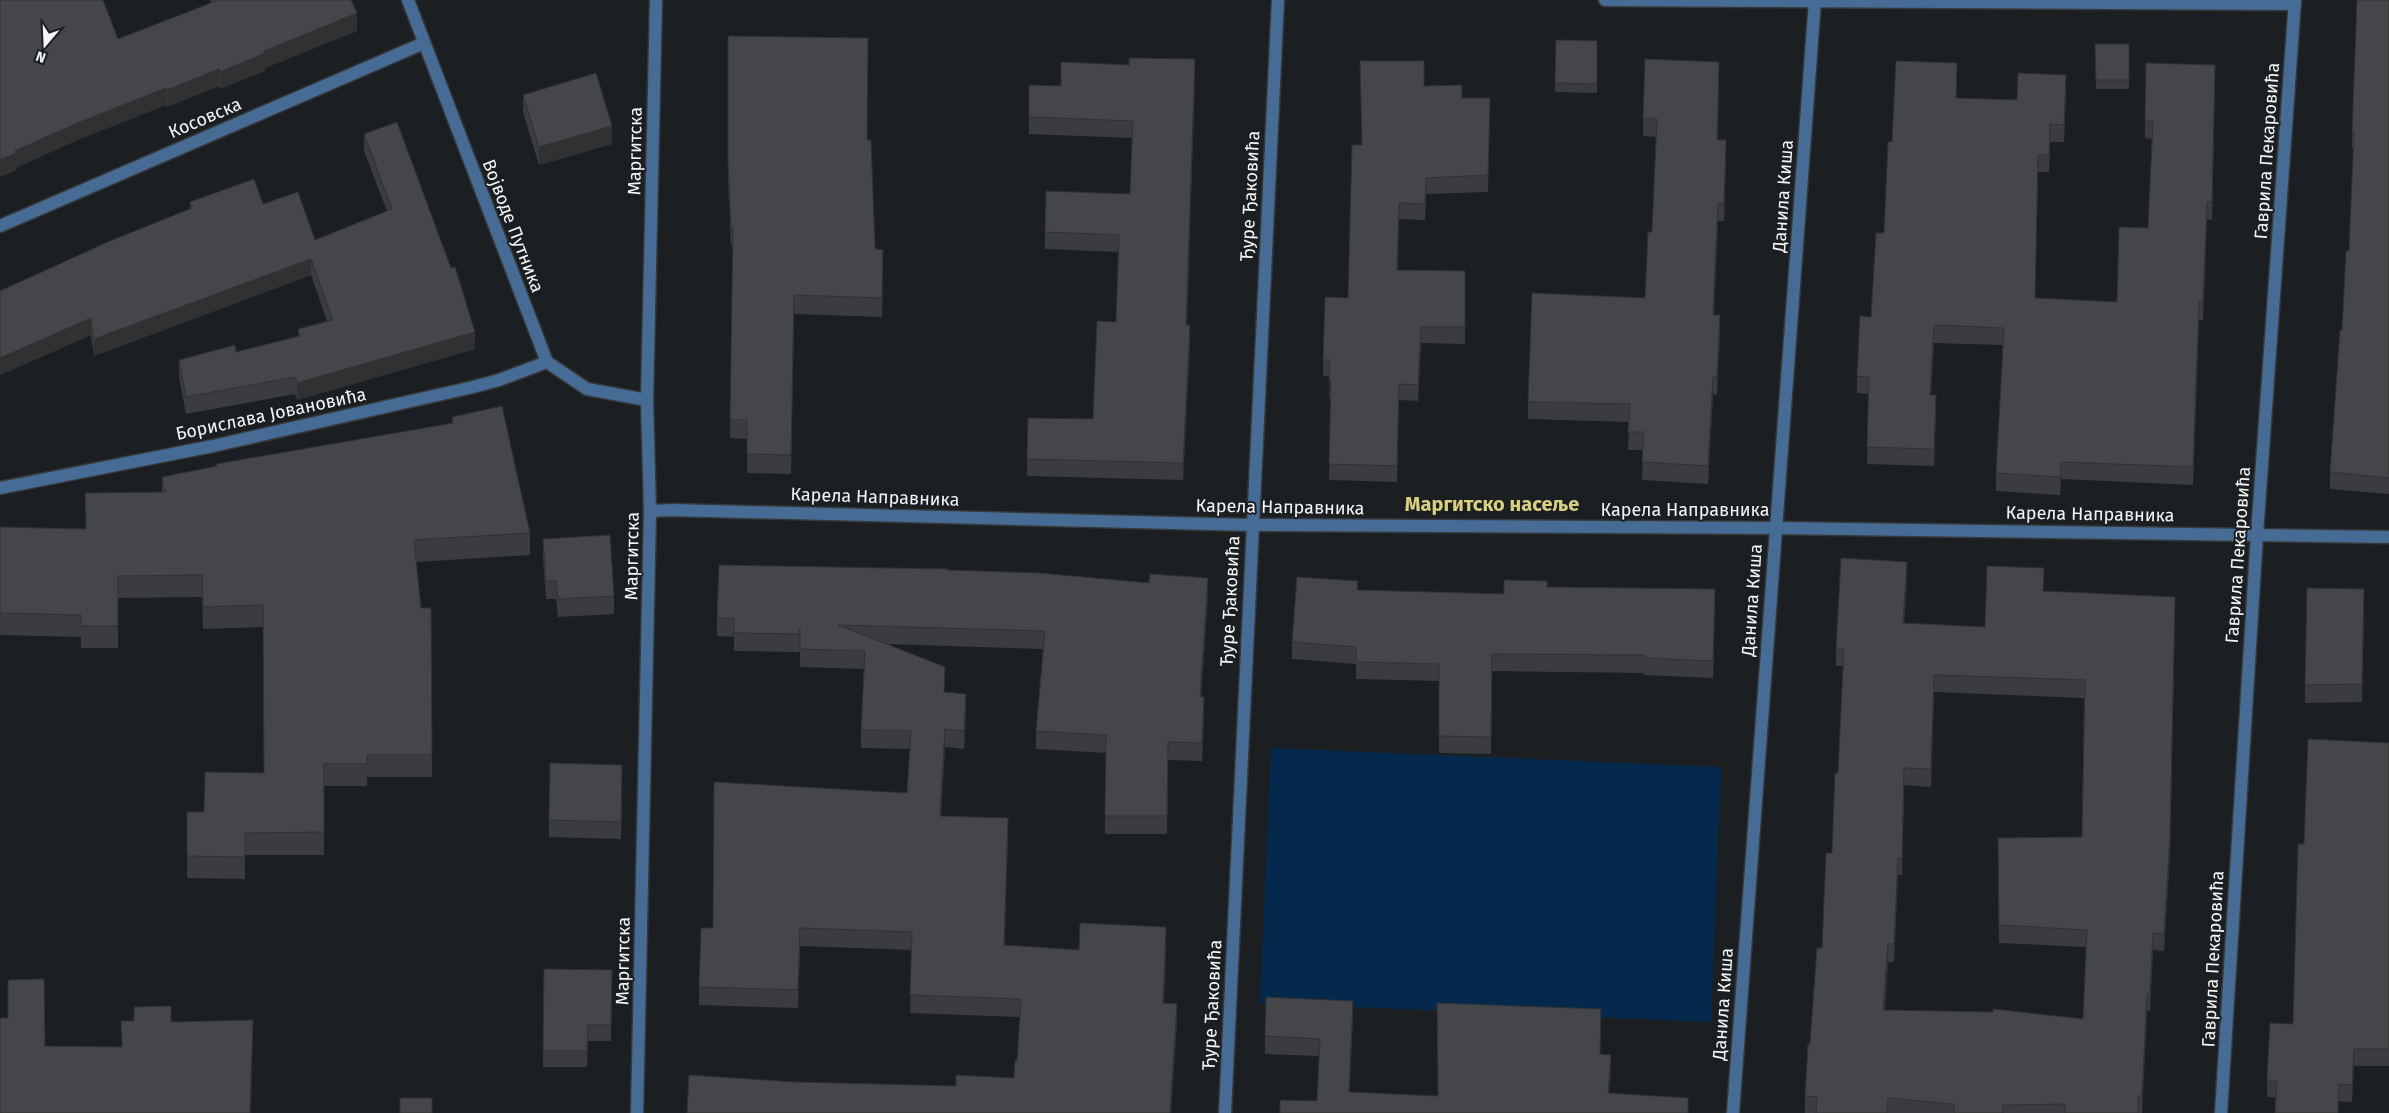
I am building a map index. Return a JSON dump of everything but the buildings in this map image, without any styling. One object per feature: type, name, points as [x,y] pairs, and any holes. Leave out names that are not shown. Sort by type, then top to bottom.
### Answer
[{"type":"street","name":"Војводе Путника","points":[[408,0],[547,362]]},
{"type":"street","name":"Маргитска","points":[[637,1113],[650,511],[647,400],[656,0]]},
{"type":"street","name":"Ђуре Ђаковића","points":[[1225,1113],[1251,525],[1278,0]]},
{"type":"street","points":[[1604,0],[2295,2]]},
{"type":"street","name":"Данила Киша","points":[[1733,1113],[1815,1]]},
{"type":"street","name":"Гаврила Пекаровића","points":[[2221,1113],[2256,534],[2295,2]]},
{"type":"street","name":"Косовска","points":[[0,226],[424,43]]},
{"type":"street","points":[[547,362],[588,389],[647,400]]},
{"type":"street","name":"Борислава Јовановића","points":[[0,488],[213,446],[473,387],[499,380],[547,362]]},
{"type":"street","name":"Карела Направника","points":[[650,511],[672,510],[1251,525],[1775,528],[2389,537]]},
{"type":"shaded area","points":[[1271,748],[1721,767],[1711,1022],[1260,1003]]},
{"type":"district","name":"Маргитско насеље","points":[[1492,504]]}]
